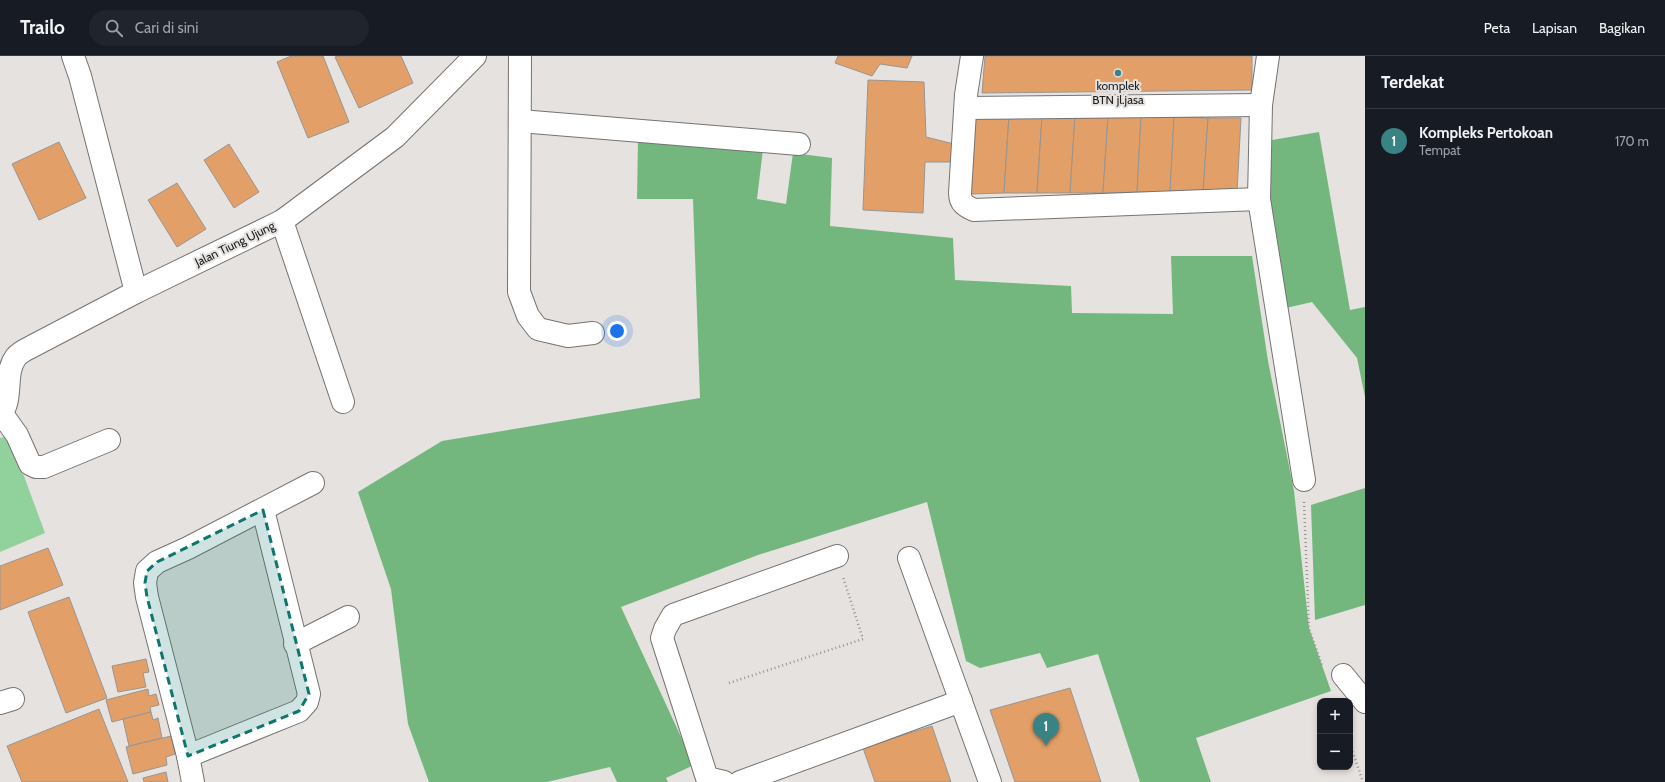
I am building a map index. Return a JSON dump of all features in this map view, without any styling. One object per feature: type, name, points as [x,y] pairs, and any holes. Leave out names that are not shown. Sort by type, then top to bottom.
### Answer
[{"type":"street","points":[[73,56],[80,76],[136,292]]},
{"type":"street","name":"Jalan Tiung Ujung","points":[[1,414],[8,397],[9,374],[16,357],[29,348],[136,292],[282,221],[395,137],[475,56]]},
{"type":"street","points":[[520,56],[519,292],[528,316],[538,329],[568,336],[593,333]]},
{"type":"street","points":[[972,56],[966,108],[960,199],[965,206],[974,210],[1259,199]]},
{"type":"street","points":[[1268,56],[1261,105],[1259,199],[1304,480]]},
{"type":"street","points":[[966,108],[1261,105]]},
{"type":"street","points":[[520,121],[799,144]]},
{"type":"street","points":[[282,221],[343,402]]},
{"type":"street","points":[[1,414],[17,435],[30,464],[36,467],[44,467],[109,440]]},
{"type":"street","points":[[194,782],[147,597],[144,583],[147,571],[157,562],[188,548],[313,483]]},
{"type":"street","points":[[188,756],[299,711],[306,702],[309,694],[295,644],[263,510]]},
{"type":"street","points":[[724,782],[707,778],[662,638],[665,629],[673,615],[836,556]]},
{"type":"street","points":[[909,558],[990,782]]},
{"type":"street","points":[[295,644],[348,617]]},
{"type":"street","points":[[1334,672],[1365,702]]},
{"type":"street","points":[[740,782],[960,701]]},
{"type":"path","points":[[1304,480],[1310,628],[1334,672]]},
{"type":"path","points":[[729,683],[863,639],[836,556]]},
{"type":"path","points":[[1353,753],[1363,782]]},
{"type":"highlighted area","points":[[263,510],[309,694],[299,711],[188,756],[147,597],[145,583],[147,571],[157,562]]},
{"type":"green space","points":[[1319,132],[1350,310],[1365,307],[1365,397],[1357,358],[1312,302],[1286,308],[1269,209],[1272,140]]},
{"type":"green space","points":[[638,141],[763,149],[757,199],[786,204],[793,153],[832,158],[830,226],[953,238],[955,280],[1071,286],[1072,313],[1173,314],[1171,256],[1252,256],[1268,361],[1294,491],[1309,628],[1331,691],[1196,738],[1211,782],[1140,782],[1098,654],[1047,668],[1040,653],[980,668],[966,661],[927,502],[758,555],[621,607],[694,765],[666,778],[668,782],[617,782],[610,767],[547,782],[429,782],[408,724],[391,589],[358,492],[442,441],[700,398],[693,199],[637,199]]},
{"type":"green space","points":[[7,436],[21,468],[45,533],[0,552],[0,438]]},
{"type":"green space","points":[[1365,488],[1365,605],[1315,620],[1311,505]]},
{"type":"building","points":[[291,56],[323,56],[349,122],[308,138],[277,62]]},
{"type":"building","points":[[401,56],[413,83],[359,108],[335,57]]},
{"type":"building","points":[[838,56],[912,56],[907,68],[880,64],[872,76],[835,63]]},
{"type":"building","name":"komplek BTN jl.jasa","points":[[985,56],[1252,56],[1252,90],[982,93]]},
{"type":"building","points":[[868,80],[924,82],[926,137],[954,144],[953,162],[925,162],[923,213],[863,210]]},
{"type":"building","points":[[976,115],[1009,115],[1004,193],[970,194]]},
{"type":"building","points":[[1009,115],[1042,116],[1037,193],[1004,193]]},
{"type":"building","name":"komplek BTN jl.jasa","points":[[1042,116],[1075,116],[1070,193],[1037,193]]},
{"type":"building","name":"komplek BTN jl.jasa","points":[[1075,116],[1108,116],[1103,193],[1070,193]]},
{"type":"building","name":"komplek BTN jl.jasa","points":[[1108,116],[1141,117],[1137,192],[1103,193]]},
{"type":"building","name":"komplek BTN jl.jasa","points":[[1141,117],[1174,117],[1170,192],[1137,192]]},
{"type":"building","name":"komplek BTN jl.jasa","points":[[1174,117],[1208,118],[1203,192],[1170,192]]},
{"type":"building","points":[[1208,118],[1241,118],[1237,192],[1203,192]]},
{"type":"building","points":[[59,142],[86,198],[39,220],[12,164]]},
{"type":"building","points":[[229,144],[259,192],[234,208],[204,160]]},
{"type":"building","points":[[177,183],[206,229],[177,247],[148,200]]},
{"type":"building","points":[[48,548],[63,585],[0,610],[0,566]]},
{"type":"building","points":[[69,597],[107,698],[66,713],[28,612]]},
{"type":"building","points":[[146,659],[149,672],[143,673],[146,687],[118,692],[112,666]]},
{"type":"building","points":[[1070,688],[1101,782],[1015,782],[990,710]]},
{"type":"building","points":[[148,689],[149,696],[156,694],[159,705],[150,707],[151,712],[112,722],[106,700]]},
{"type":"building","points":[[99,709],[128,782],[22,782],[7,746]]},
{"type":"building","points":[[151,712],[153,720],[158,718],[162,738],[129,746],[123,719]]},
{"type":"building","points":[[932,726],[951,782],[875,782],[863,748]]},
{"type":"building","points":[[171,736],[175,754],[166,757],[167,765],[133,774],[126,747]]},
{"type":"building","points":[[166,772],[168,782],[144,782],[143,778]]},
{"type":"place","name":"komplek BTN jl.jasa","points":[[1118,73]]},
{"type":"place","name":"Kompleks Pertokoan","points":[[1046,746]]}]
